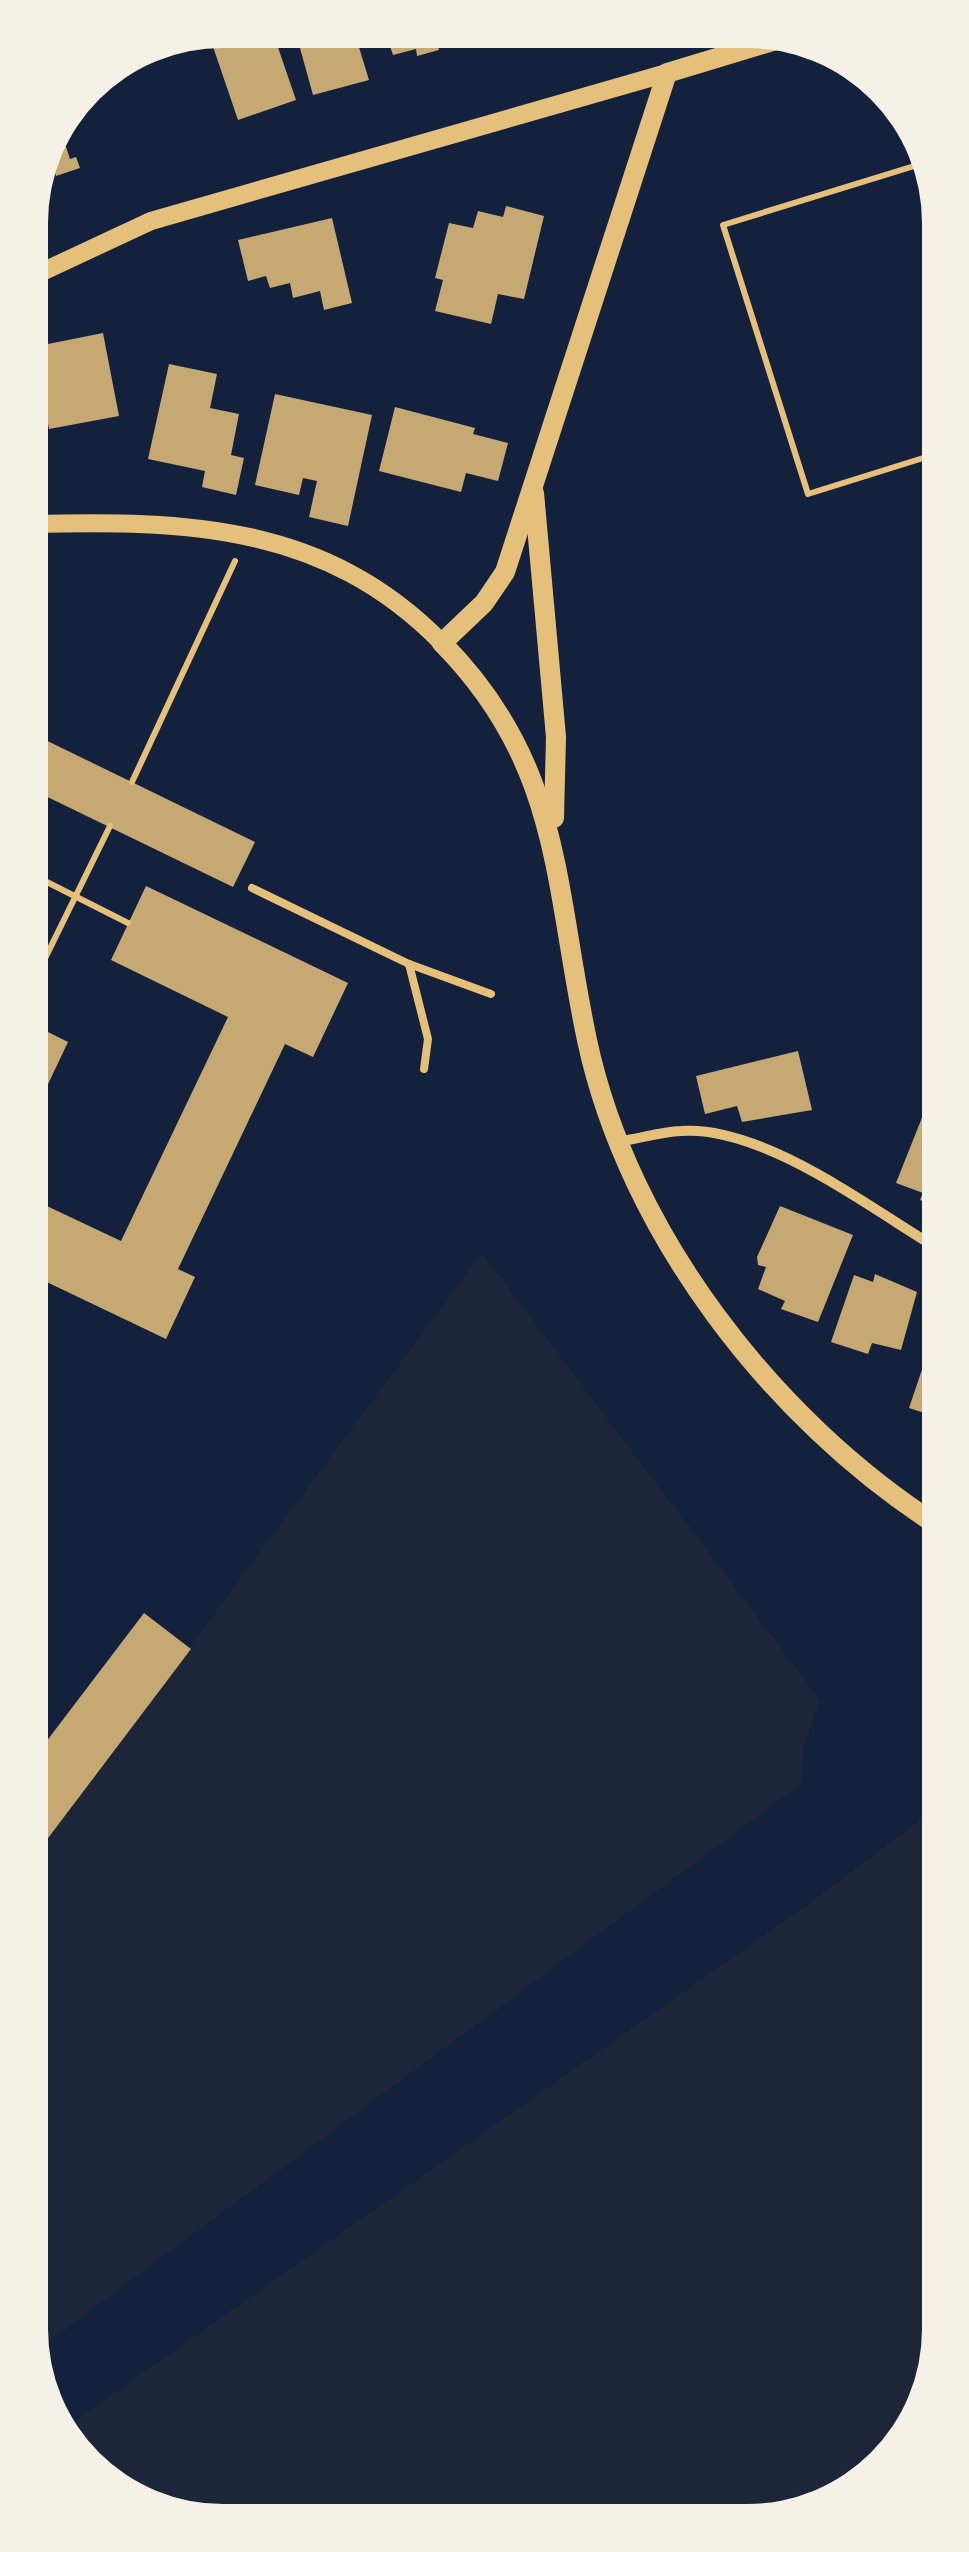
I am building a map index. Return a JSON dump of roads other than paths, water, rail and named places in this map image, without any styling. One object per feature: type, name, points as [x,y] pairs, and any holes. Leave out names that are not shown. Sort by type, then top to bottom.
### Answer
[{"type":"main road","points":[[748,48],[667,72],[505,572],[484,602],[442,643],[494,704],[520,747],[553,840],[588,1044],[621,1141],[658,1224],[689,1276],[762,1375],[845,1457],[921,1514]]},
{"type":"main road","points":[[533,480],[556,737],[553,840]]},
{"type":"street","points":[[48,269],[151,222],[667,72]]},
{"type":"street","points":[[48,524],[171,523],[264,538],[351,574],[391,599],[442,643]]},
{"type":"street","points":[[621,1141],[684,1130],[754,1146],[804,1169],[922,1239]]},
{"type":"lane","points":[[252,888],[409,964],[491,994]]},
{"type":"lane","points":[[409,964],[428,1040],[424,1069]]}]
